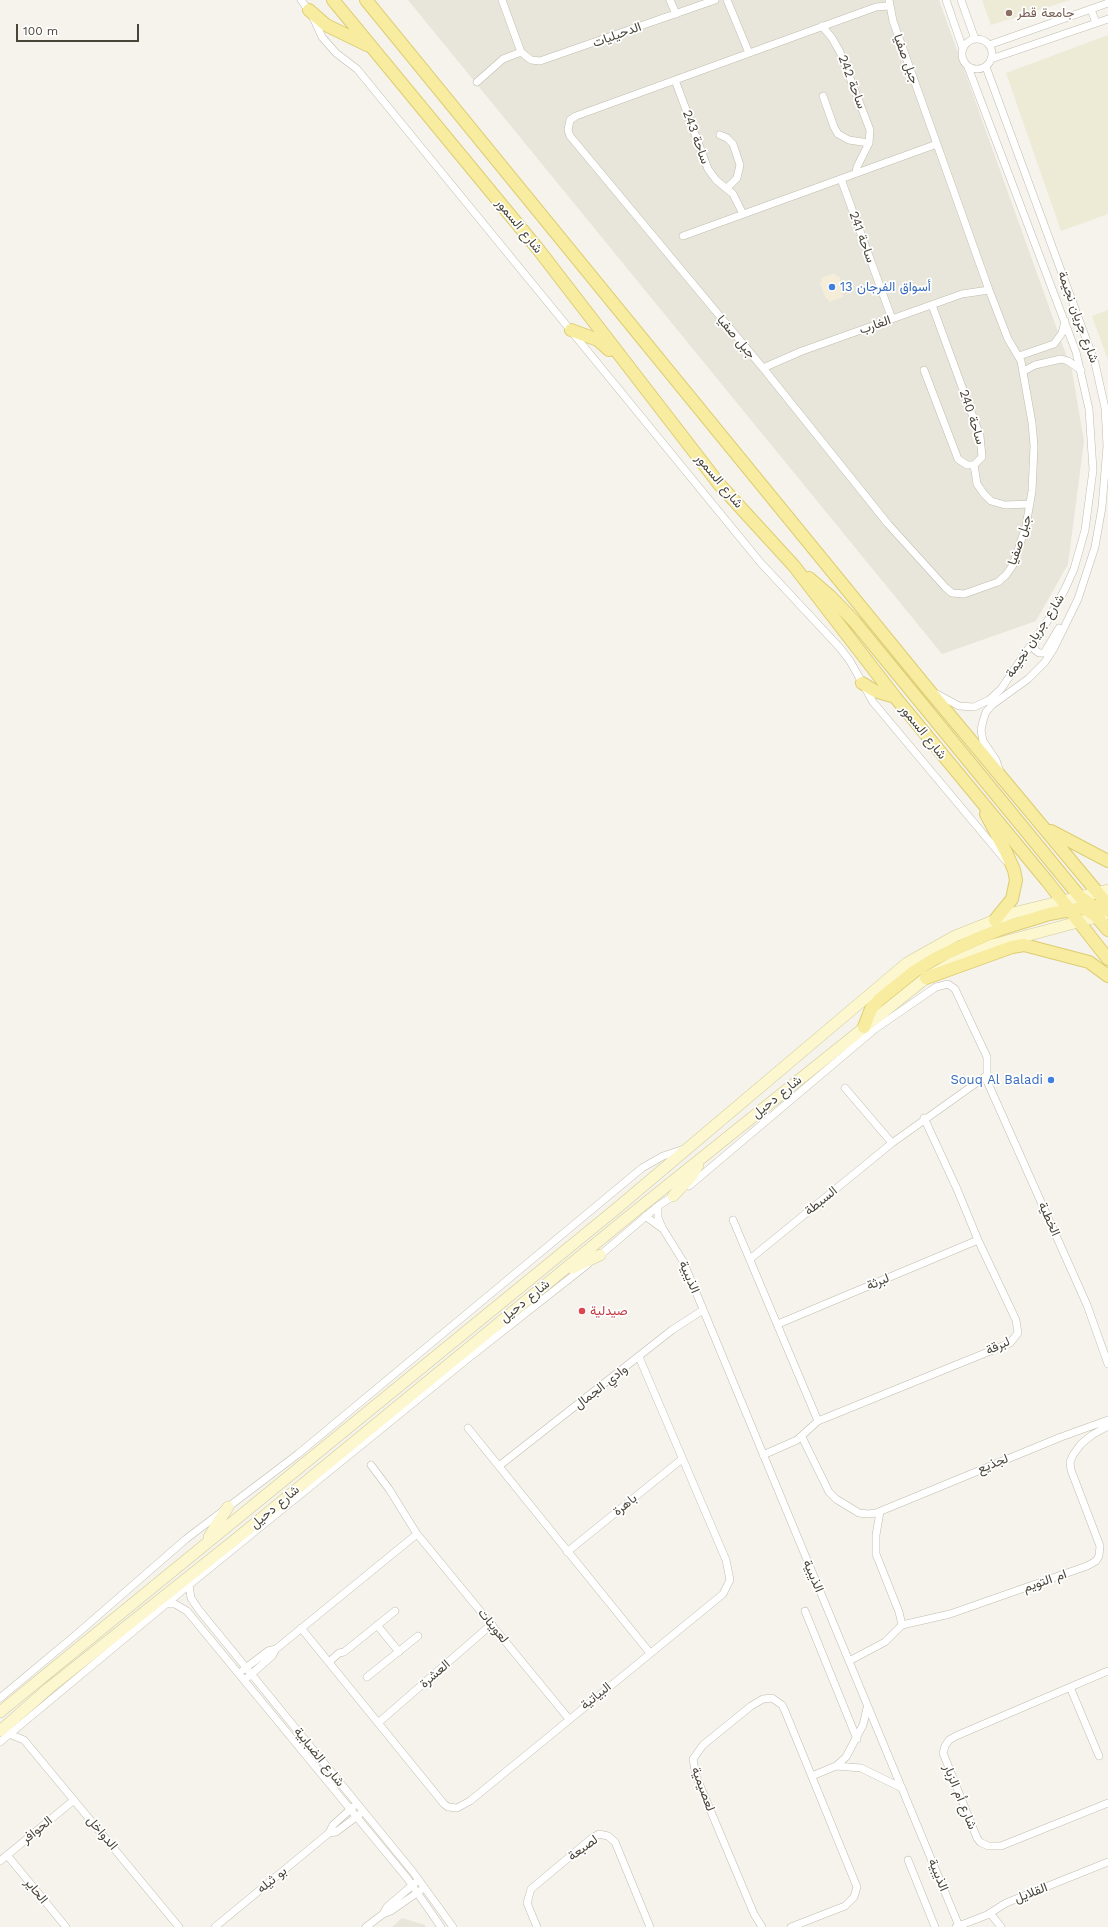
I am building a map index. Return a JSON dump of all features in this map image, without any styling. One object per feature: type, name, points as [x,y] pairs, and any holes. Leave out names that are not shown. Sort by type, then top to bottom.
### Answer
[{"type":"main road","name":"شارع السمور","points":[[333,0],[538,249],[719,484],[794,566],[895,697],[982,804],[1093,907],[1079,922],[1108,959]]},
{"type":"main road","name":"شارع السمور","points":[[366,0],[928,689],[1042,825],[1103,891]]},
{"type":"main road","points":[[309,10],[326,25],[374,50]]},
{"type":"main road","points":[[571,330],[598,340],[606,347],[650,401],[667,417]]},
{"type":"main road","points":[[794,566],[819,586],[854,620],[1093,907],[1108,930]]},
{"type":"main road","points":[[862,683],[875,691],[895,697]]},
{"type":"main road","points":[[982,804],[990,824],[1002,844],[1014,870],[1016,880],[1014,895],[1007,907],[995,920]]},
{"type":"main road","points":[[1042,825],[1108,861]]},
{"type":"main road","points":[[864,1027],[868,1015],[879,1000],[915,971],[936,958],[975,939],[1004,928],[1093,907],[1103,891]]},
{"type":"main road","name":"شارع دحيل","points":[[0,1712],[616,1209],[686,1148],[907,963],[955,936],[1027,909],[1093,907]]},
{"type":"main road","name":"شارع دحيل","points":[[2,1735],[49,1688],[225,1548],[704,1155],[926,978],[952,963],[992,945],[1079,922],[1093,907]]},
{"type":"main road","points":[[926,978],[1012,946],[1024,945],[1089,962],[1108,976]]},
{"type":"main road","points":[[673,1196],[690,1178],[704,1155]]},
{"type":"main road","points":[[556,1276],[600,1255]]},
{"type":"main road","points":[[204,1545],[228,1507]]},
{"type":"main road","points":[[216,1565],[225,1548]]},
{"type":"main road","points":[[35,1712],[49,1688]]},
{"type":"street","name":"شارع السمور","points":[[301,0],[309,10],[322,37],[336,53],[357,69],[760,562],[840,648],[850,661],[873,702],[959,807],[1014,870]]},
{"type":"street","name":"شارع السمور","points":[[372,0],[379,16]]},
{"type":"street","points":[[477,82],[503,59],[521,52],[502,0]]},
{"type":"street","points":[[670,0],[676,14]]},
{"type":"street","name":"الدحيليات","points":[[521,52],[531,60],[544,61],[716,0]]},
{"type":"street","points":[[727,0],[749,53]]},
{"type":"street","points":[[946,0],[963,49]]},
{"type":"street","points":[[961,0],[975,39]]},
{"type":"street","name":"جبل صفيا","points":[[889,3],[893,21],[989,290],[1008,340],[1019,356],[1024,371],[1025,392],[1032,423],[1034,446],[1030,504],[1021,543],[1013,565],[1006,576],[992,584],[960,594],[952,593],[946,588],[888,524],[763,368],[570,136],[568,130],[570,120],[576,116],[749,53],[889,3]]},
{"type":"street","points":[[990,45],[1108,3]]},
{"type":"street","points":[[1090,9],[1096,23]]},
{"type":"street","points":[[992,59],[990,45],[983,40],[975,39],[967,42],[963,49],[962,56],[968,66],[977,69],[986,67],[992,59],[1108,18]]},
{"type":"street","name":"ساحة 242","points":[[822,26],[836,45],[843,59],[870,130],[869,142]]},
{"type":"street","name":"شارع جريان نجيمة","points":[[928,689],[959,706],[974,707],[982,705],[1001,689],[1057,604],[1074,568],[1080,550],[1089,510],[1093,470],[1092,436],[1089,409],[1081,370],[1065,321],[968,66]]},
{"type":"street","name":"شارع جريان نجيمة","points":[[986,67],[1091,351],[1099,377],[1105,408],[1106,468],[1096,542],[1084,583],[1054,648],[1045,662],[1028,679],[992,705],[984,716],[981,730],[983,741],[998,763],[1000,775]]},
{"type":"street","name":"ساحة 243","points":[[675,80],[708,169],[716,180],[727,188],[736,198],[743,214]]},
{"type":"street","points":[[823,96],[838,134],[849,140],[869,142],[857,166],[856,173]]},
{"type":"street","name":"ساحة 243","points":[[720,135],[727,138],[733,144],[740,165],[738,178],[727,188]]},
{"type":"street","points":[[683,236],[937,144]]},
{"type":"street","name":"ساحة 241","points":[[841,178],[892,319]]},
{"type":"street","name":"الغارب","points":[[763,368],[802,351],[967,292],[989,290]]},
{"type":"street","name":"ساحة 240","points":[[924,370],[958,459],[966,465],[974,465],[982,457],[980,436],[932,305]]},
{"type":"street","points":[[1019,356],[1054,344],[1062,333],[1065,321]]},
{"type":"street","points":[[1024,371],[1035,365],[1061,359],[1074,364],[1081,370]]},
{"type":"street","name":"جبل صفيا","points":[[974,465],[977,484],[991,501],[1005,505],[1030,504]]},
{"type":"street","points":[[1036,638],[1035,650],[1039,653],[1044,653],[1065,617],[1070,614]]},
{"type":"street","name":"شارع دحيل","points":[[2,1735],[26,1720],[189,1585],[216,1565],[465,1361],[600,1255],[645,1216],[673,1196],[683,1191],[875,1029],[939,985],[948,984],[954,989],[987,1057],[988,1064],[986,1076]]},
{"type":"street","name":"السبطة","points":[[750,1259],[924,1118],[986,1076]]},
{"type":"street","name":"الخطية","points":[[986,1076],[1087,1305],[1108,1364]]},
{"type":"street","points":[[845,1088],[892,1143]]},
{"type":"street","name":"لبرقة","points":[[763,1455],[802,1437],[818,1421],[1013,1340],[1018,1333],[1018,1325],[978,1240],[957,1189],[924,1118]]},
{"type":"street","name":"شارع دحيل","points":[[0,1698],[78,1634],[186,1539],[304,1449],[642,1168],[663,1156],[686,1148]]},
{"type":"street","name":"الذيبية","points":[[658,1206],[658,1218],[663,1229],[682,1258],[958,1926]]},
{"type":"street","name":"الذيبية","points":[[645,1216],[663,1229]]},
{"type":"street","points":[[733,1220],[818,1421]]},
{"type":"street","name":"لبرثة","points":[[778,1324],[978,1240]]},
{"type":"street","name":"وادي الجمال","points":[[499,1466],[672,1330],[703,1310]]},
{"type":"street","name":"البياتية","points":[[301,1628],[438,1797],[448,1807],[452,1808],[470,1801],[723,1594],[730,1580],[726,1560],[639,1357]]},
{"type":"street","name":"لجذيع","points":[[802,1437],[824,1485],[836,1499],[859,1513],[868,1514],[880,1512],[1033,1448],[1108,1420]]},
{"type":"street","name":"ام التويم","points":[[902,1625],[950,1614],[1087,1566],[1096,1561],[1099,1556],[1100,1546],[1070,1462],[1073,1454],[1081,1444],[1092,1435],[1108,1426]]},
{"type":"street","points":[[468,1428],[650,1653]]},
{"type":"street","name":"باهرة","points":[[567,1552],[682,1459]]},
{"type":"street","name":"لعوينات","points":[[370,1465],[390,1489],[417,1534],[569,1719]]},
{"type":"street","points":[[849,1661],[885,1642],[902,1625],[899,1612],[877,1558],[875,1544],[880,1512]]},
{"type":"street","points":[[240,1673],[268,1651],[276,1648],[417,1534]]},
{"type":"street","name":"شارع الضبابية","points":[[189,1585],[193,1602],[418,1879],[454,1927]]},
{"type":"street","name":"شارع الضبابية","points":[[166,1604],[175,1604],[184,1608],[240,1673],[412,1885],[441,1927]]},
{"type":"street","points":[[330,1664],[342,1657],[344,1652],[395,1611]]},
{"type":"street","points":[[805,1611],[857,1739]]},
{"type":"street","name":"العشرة","points":[[378,1723],[492,1624]]},
{"type":"street","points":[[376,1626],[399,1652]]},
{"type":"street","points":[[367,1677],[418,1636]]},
{"type":"street","points":[[245,1680],[272,1656],[276,1648]]},
{"type":"street","name":"شارع أم الزبار","points":[[1108,1671],[949,1740],[943,1753],[977,1838],[980,1842],[988,1846],[1001,1846],[1108,1803]]},
{"type":"street","points":[[1070,1687],[1099,1756]]},
{"type":"street","name":"لعصيمية","points":[[762,1927],[754,1914],[696,1776],[693,1760],[703,1745],[751,1706],[763,1699],[772,1698],[777,1700],[785,1711],[854,1878],[856,1892],[850,1902],[845,1906],[791,1927]]},
{"type":"street","points":[[812,1776],[836,1766],[850,1752],[865,1720],[867,1706]]},
{"type":"street","points":[[24,1740],[26,1720]]},
{"type":"street","name":"الدواخل","points":[[2,1735],[24,1740],[179,1927]]},
{"type":"street","points":[[836,1766],[861,1768],[902,1788]]},
{"type":"street","name":"الحوافر","points":[[0,1861],[74,1800]]},
{"type":"street","name":"بو ثيله","points":[[215,1927],[329,1833],[332,1827],[357,1804]]},
{"type":"street","name":"بو ثيله","points":[[329,1833],[336,1832],[364,1812]]},
{"type":"street","name":"لصبعة","points":[[537,1927],[527,1903],[531,1889],[592,1838],[599,1834],[608,1836],[614,1842],[650,1927]]},
{"type":"street","name":"الحاير","points":[[7,1855],[66,1927]]},
{"type":"street","points":[[908,1860],[935,1927]]},
{"type":"street","name":"القلايل","points":[[958,1926],[990,1913],[1006,1903],[1108,1862]]},
{"type":"street","points":[[366,1927],[383,1914],[387,1907],[418,1879]]},
{"type":"street","points":[[383,1914],[389,1913],[425,1888]]},
{"type":"street","points":[[990,1913],[1001,1927]]},
{"type":"shaded area","points":[[408,0],[939,0],[1072,371],[1084,441],[1068,564],[1036,621],[942,654]]},
{"type":"shaded area","name":"جامعة قطر","points":[[982,0],[1070,0],[991,25]]},
{"type":"shaded area","points":[[1108,35],[1108,214],[1061,231],[1006,73]]},
{"type":"shaded area","name":"أسواق الفرجان 13","points":[[835,273],[836,277],[839,276],[844,291],[841,292],[843,297],[829,302],[828,298],[826,299],[820,283],[822,282],[821,278]]},
{"type":"shaded area","points":[[1108,310],[1108,360],[1092,316]]},
{"type":"shaded area","points":[[402,1918],[425,1925],[426,1927],[392,1927]]},
{"type":"place","name":"جامعة قطر","points":[[1009,13]]},
{"type":"place","name":"أسواق الفرجان 13","points":[[832,287]]},
{"type":"place","name":"Souq Al Baladi","points":[[1051,1080]]},
{"type":"place","name":"صيدلية","points":[[582,1311]]}]
